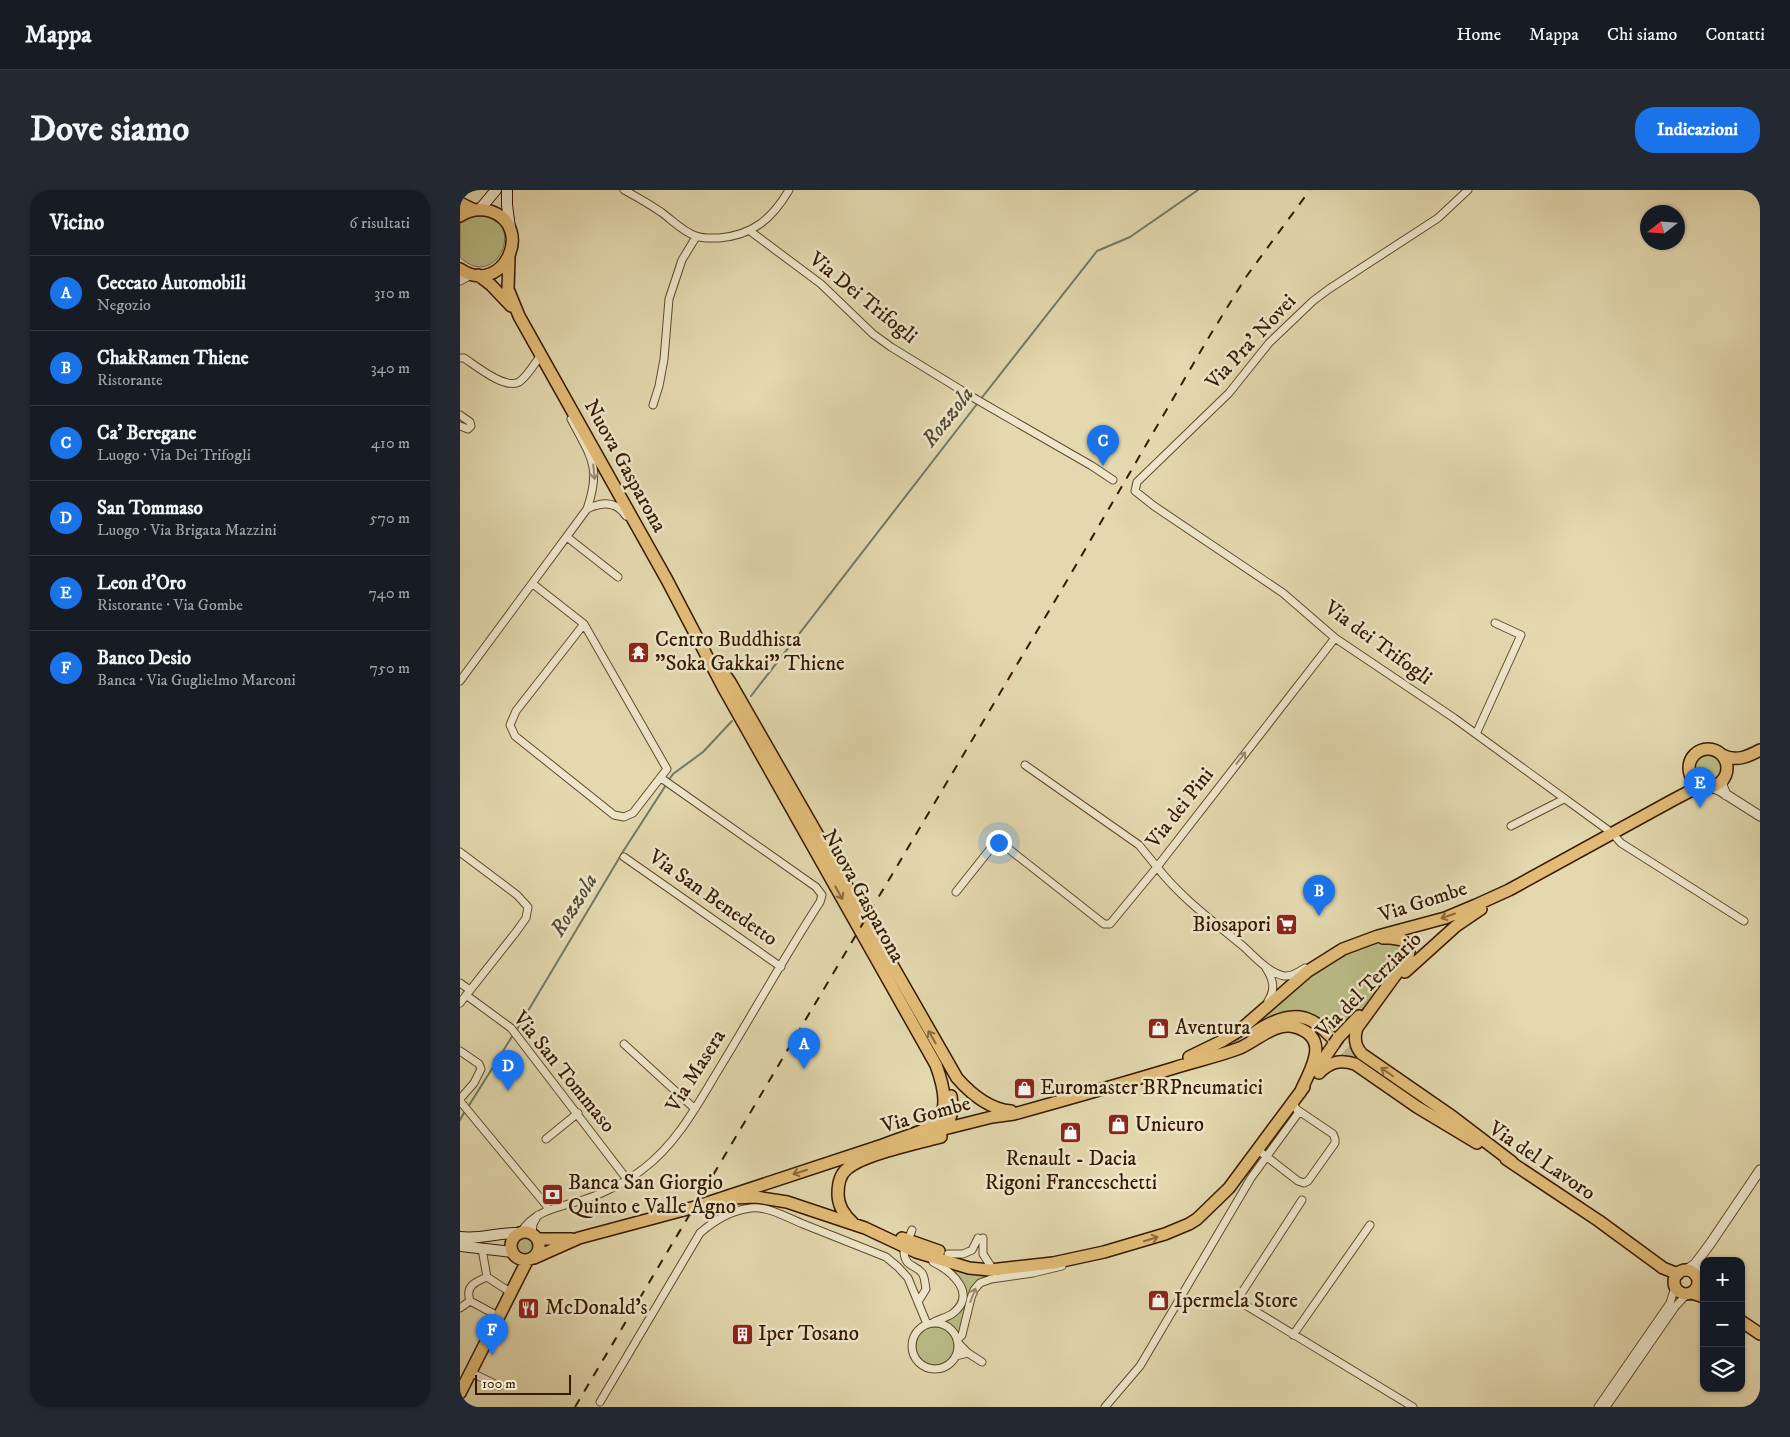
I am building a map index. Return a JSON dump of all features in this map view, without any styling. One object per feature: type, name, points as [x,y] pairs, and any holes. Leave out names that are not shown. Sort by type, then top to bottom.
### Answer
[{"type":"main road","points":[[460,216],[477,209],[496,190]]},
{"type":"main road","points":[[507,190],[507,206],[511,232]]},
{"type":"main road","points":[[460,203],[493,212],[504,220],[511,232]]},
{"type":"main road","name":"Nuova Gasparona","points":[[511,232],[512,249],[509,257],[508,289],[519,316],[667,580],[723,687],[936,1066],[944,1086],[946,1098],[945,1108],[938,1121],[926,1129],[878,1147]]},
{"type":"main road","points":[[474,275],[496,271],[509,257]]},
{"type":"main road","name":"Nuova Gasparona","points":[[460,269],[474,275],[498,291],[519,316]]},
{"type":"main road","name":"Nuova Gasparona","points":[[697,636],[730,682],[956,1078],[970,1091],[993,1106],[1001,1110],[1018,1113]]},
{"type":"main road","points":[[1673,800],[1686,785],[1688,766],[1692,756],[1701,750],[1712,749],[1729,758],[1736,759],[1755,753]]},
{"type":"main road","points":[[1688,766],[1690,777],[1694,782],[1707,787],[1716,786],[1729,770],[1755,753]]},
{"type":"main road","points":[[1722,755],[1727,764],[1725,777]]},
{"type":"main road","name":"Via Gombe","points":[[1166,1070],[1222,1041],[1253,1020],[1308,971],[1343,949],[1378,936],[1445,918],[1509,890],[1694,789],[1707,787]]},
{"type":"main road","name":"Via del Terziario","points":[[715,1201],[756,1196],[774,1199],[854,1224],[885,1236],[910,1252],[982,1270],[1053,1263],[1104,1252],[1165,1234],[1189,1224],[1208,1210],[1262,1154],[1295,1107],[1300,1093],[1335,1040],[1456,926],[1509,890]]},
{"type":"main road","points":[[1343,949],[1383,938],[1403,940],[1409,951],[1407,963],[1358,1028],[1356,1042],[1360,1051],[1453,1117],[1512,1162]]},
{"type":"main road","points":[[1223,1053],[1266,1025],[1288,1017],[1298,1016],[1314,1021],[1335,1040]]},
{"type":"main road","points":[[1223,1053],[1240,1048],[1283,1027],[1294,1026],[1301,1029],[1314,1041],[1317,1056],[1300,1093]]},
{"type":"main road","name":"Via Gombe","points":[[579,1238],[641,1223],[715,1201],[878,1147],[946,1127],[1018,1113],[1223,1053]]},
{"type":"main road","points":[[1300,1093],[1328,1065],[1338,1061],[1348,1062],[1359,1067],[1452,1129],[1512,1162]]},
{"type":"main road","points":[[920,1143],[946,1127],[952,1112],[951,1094],[942,1074],[936,1066]]},
{"type":"main road","name":"Via del Lavoro","points":[[1399,1087],[1599,1221],[1678,1278]]},
{"type":"main road","points":[[838,1202],[840,1179],[848,1168],[865,1159],[1018,1113]]},
{"type":"main road","points":[[847,1157],[840,1163],[834,1173],[836,1193],[838,1202],[846,1216],[854,1224]]},
{"type":"main road","points":[[460,1237],[474,1239],[508,1233],[579,1238]]},
{"type":"main road","points":[[511,1290],[516,1263],[512,1241],[527,1234]]},
{"type":"main road","points":[[460,1393],[466,1374],[511,1290],[530,1259],[539,1249],[527,1234]]},
{"type":"main road","name":"Via del Terziario","points":[[885,1236],[903,1239],[948,1254],[965,1262],[996,1269]]},
{"type":"main road","points":[[460,1244],[513,1254],[519,1259],[530,1259],[579,1238]]},
{"type":"main road","points":[[511,1290],[533,1265],[552,1251]]},
{"type":"main road","points":[[1692,1272],[1695,1289],[1680,1293],[1678,1278],[1692,1272]]},
{"type":"main road","points":[[1745,1325],[1760,1334]]},
{"type":"street","points":[[624,190],[696,236],[710,238],[750,231],[757,227],[776,210],[789,190]]},
{"type":"street","name":"Via Pra' Novei","points":[[1141,478],[1229,393],[1269,343],[1313,301],[1438,218],[1468,190]]},
{"type":"street","name":"Via Dei Trifogli","points":[[750,231],[821,284],[873,334],[891,347],[1113,480]]},
{"type":"street","points":[[653,405],[664,359],[669,298],[682,260],[696,236]]},
{"type":"street","points":[[460,280],[474,275]]},
{"type":"street","points":[[460,358],[464,358],[503,383],[512,384],[520,381],[541,355]]},
{"type":"street","points":[[460,681],[587,509],[594,491],[595,472],[591,458],[561,402],[555,379]]},
{"type":"street","points":[[460,415],[470,422],[471,426],[468,429],[460,426]]},
{"type":"street","name":"Via dei Trifogli","points":[[1141,478],[1136,485],[1136,491],[1140,497],[1283,593],[1335,638],[1476,734],[1612,834],[1621,843],[1744,921]]},
{"type":"street","points":[[587,509],[598,503],[610,504],[622,510],[651,561],[667,580]]},
{"type":"street","points":[[567,537],[618,577]]},
{"type":"street","points":[[533,584],[584,624],[667,769],[666,781],[633,813],[624,817],[614,815],[515,736],[510,725],[516,711],[584,624]]},
{"type":"street","points":[[1476,734],[1521,635],[1495,623]]},
{"type":"street","name":"Via dei Pini","points":[[1025,765],[1139,845],[1157,867],[1335,638]]},
{"type":"street","points":[[1725,777],[1722,785],[1726,795]]},
{"type":"street","name":"Via Masera","points":[[527,1234],[526,1223],[538,1214],[587,1198],[642,1169],[654,1159],[681,1129],[820,902],[822,895],[816,887],[666,781]]},
{"type":"street","points":[[1707,787],[1719,790],[1760,816]]},
{"type":"street","points":[[1512,826],[1564,799]]},
{"type":"street","points":[[956,892],[995,843],[1000,842],[1104,924],[1110,924],[1157,867],[1167,880],[1198,910],[1264,965],[1280,975],[1287,977],[1300,972],[1319,957],[1343,949]]},
{"type":"street","points":[[460,852],[517,895],[528,906],[526,918],[460,1003]]},
{"type":"street","name":"Via San Benedetto","points":[[624,857],[781,967]]},
{"type":"street","points":[[1253,1020],[1272,995],[1273,982],[1264,965]]},
{"type":"street","name":"Via San Tommaso","points":[[460,983],[511,1028],[626,1178]]},
{"type":"street","points":[[624,1044],[695,1109]]},
{"type":"street","points":[[460,1051],[479,1064],[481,1069],[464,1104],[546,1205],[548,1210]]},
{"type":"street","points":[[1262,1154],[1304,1183],[1308,1181],[1335,1143],[1336,1138],[1333,1134],[1295,1107]]},
{"type":"street","points":[[546,1139],[578,1114]]},
{"type":"street","name":"Via del Terziario","points":[[1105,1407],[1140,1366],[1238,1201],[1262,1154]]},
{"type":"street","points":[[1598,1407],[1670,1303],[1678,1278],[1695,1264],[1760,1170]]},
{"type":"street","points":[[1707,1257],[1760,1178]]},
{"type":"street","points":[[1228,1188],[1238,1201]]},
{"type":"street","points":[[1302,1200],[1237,1300],[1413,1407]]},
{"type":"street","points":[[600,1402],[700,1233],[711,1223],[736,1211],[752,1208],[782,1215],[886,1257],[908,1278],[918,1302],[930,1323]]},
{"type":"street","points":[[527,1234],[538,1214]]},
{"type":"street","points":[[1293,1335],[1370,1225]]},
{"type":"street","points":[[948,1254],[962,1254],[972,1250],[981,1238],[983,1254],[996,1269]]},
{"type":"street","points":[[460,1244],[474,1239],[485,1249],[487,1277]]},
{"type":"street","points":[[910,1252],[907,1263],[922,1273],[925,1279],[926,1289],[918,1302]]},
{"type":"street","name":"Via del Terziario","points":[[910,1252],[949,1271],[958,1279],[962,1290],[962,1300],[958,1309],[949,1316],[930,1323]]},
{"type":"street","name":"Via del Terziario","points":[[958,1342],[962,1335],[974,1290],[985,1280],[1047,1270],[1086,1260],[1104,1252]]},
{"type":"street","points":[[1606,1407],[1675,1307],[1695,1289],[1700,1274]]},
{"type":"street","points":[[470,1301],[468,1289],[479,1280],[487,1277],[511,1290]]},
{"type":"street","points":[[460,1308],[470,1301]]},
{"type":"street","points":[[470,1301],[498,1316]]},
{"type":"street","points":[[958,1342],[956,1356],[950,1363],[941,1368],[928,1368],[919,1362],[912,1352],[913,1339],[921,1327],[930,1323],[945,1325],[951,1329],[958,1342],[968,1354],[982,1362]]},
{"type":"street","points":[[956,1356],[968,1354]]},
{"type":"street","points":[[466,1374],[499,1386]]},
{"type":"green space","points":[[477,215],[493,218],[502,227],[505,238],[502,250],[496,260],[486,266],[474,266],[460,257],[460,224],[467,218]]},
{"type":"green space","points":[[1708,754],[1718,758],[1722,768],[1718,778],[1708,782],[1698,778],[1694,768],[1698,758]]},
{"type":"green space","points":[[1380,942],[1400,943],[1406,958],[1378,994],[1335,1036],[1304,1015],[1251,1031],[1227,1050],[1207,1054],[1292,988],[1349,950]]},
{"type":"green space","points":[[525,1237],[531,1240],[534,1246],[531,1252],[525,1255],[519,1252],[516,1246],[519,1240]]},
{"type":"green space","points":[[954,1270],[985,1276],[977,1282],[968,1295],[959,1334],[952,1325],[946,1322],[959,1312],[965,1302],[963,1285]]},
{"type":"green space","points":[[935,1327],[948,1333],[954,1346],[948,1359],[935,1365],[922,1359],[916,1346],[922,1333]]},
{"type":"waterway","name":"Rozzola","points":[[980,400],[1097,251],[1130,237],[1198,190]]},
{"type":"waterway","name":"Rozzola","points":[[751,696],[977,404]]},
{"type":"waterway","name":"Rozzola","points":[[668,781],[673,774],[703,752],[732,721]]},
{"type":"waterway","name":"Rozzola","points":[[516,1031],[624,850],[666,785]]},
{"type":"waterway","name":"Rozzola","points":[[468,1107],[513,1035]]},
{"type":"waterway","name":"Rozzola","points":[[460,1120],[465,1111]]},
{"type":"tunnel","points":[[1333,1039],[1348,1053],[1368,1067]]},
{"type":"railway","points":[[575,1407],[1062,589],[1209,337],[1246,277],[1310,190]]},
{"type":"place","name":"Ca' Beregane","points":[[1103,466]]},
{"type":"place","name":"Centro Buddhista \"Soka Gakkai\" Thiene","points":[[639,652]]},
{"type":"place","name":"Leon d'Oro","points":[[1700,808]]},
{"type":"place","name":"ChakRamen Thiene","points":[[1319,916]]},
{"type":"place","name":"Biosapori","points":[[1287,925]]},
{"type":"place","name":"Aventura","points":[[1159,1028]]},
{"type":"place","name":"Ceccato Automobili","points":[[804,1069]]},
{"type":"place","name":"Euromaster BRPneumatici","points":[[1024,1088]]},
{"type":"place","name":"San Tommaso","points":[[508,1091]]},
{"type":"place","name":"Unieuro","points":[[1119,1125]]},
{"type":"place","name":"Renault - Dacia Rigoni Franceschetti","points":[[1071,1132]]},
{"type":"place","name":"Banca San Giorgio Quinto e Valle Agno","points":[[552,1195]]},
{"type":"place","name":"Ipermela Store","points":[[1158,1301]]},
{"type":"place","name":"McDonald's","points":[[529,1308]]},
{"type":"place","name":"Iper Tosano","points":[[742,1334]]},
{"type":"place","name":"Banco Desio","points":[[492,1355]]}]
